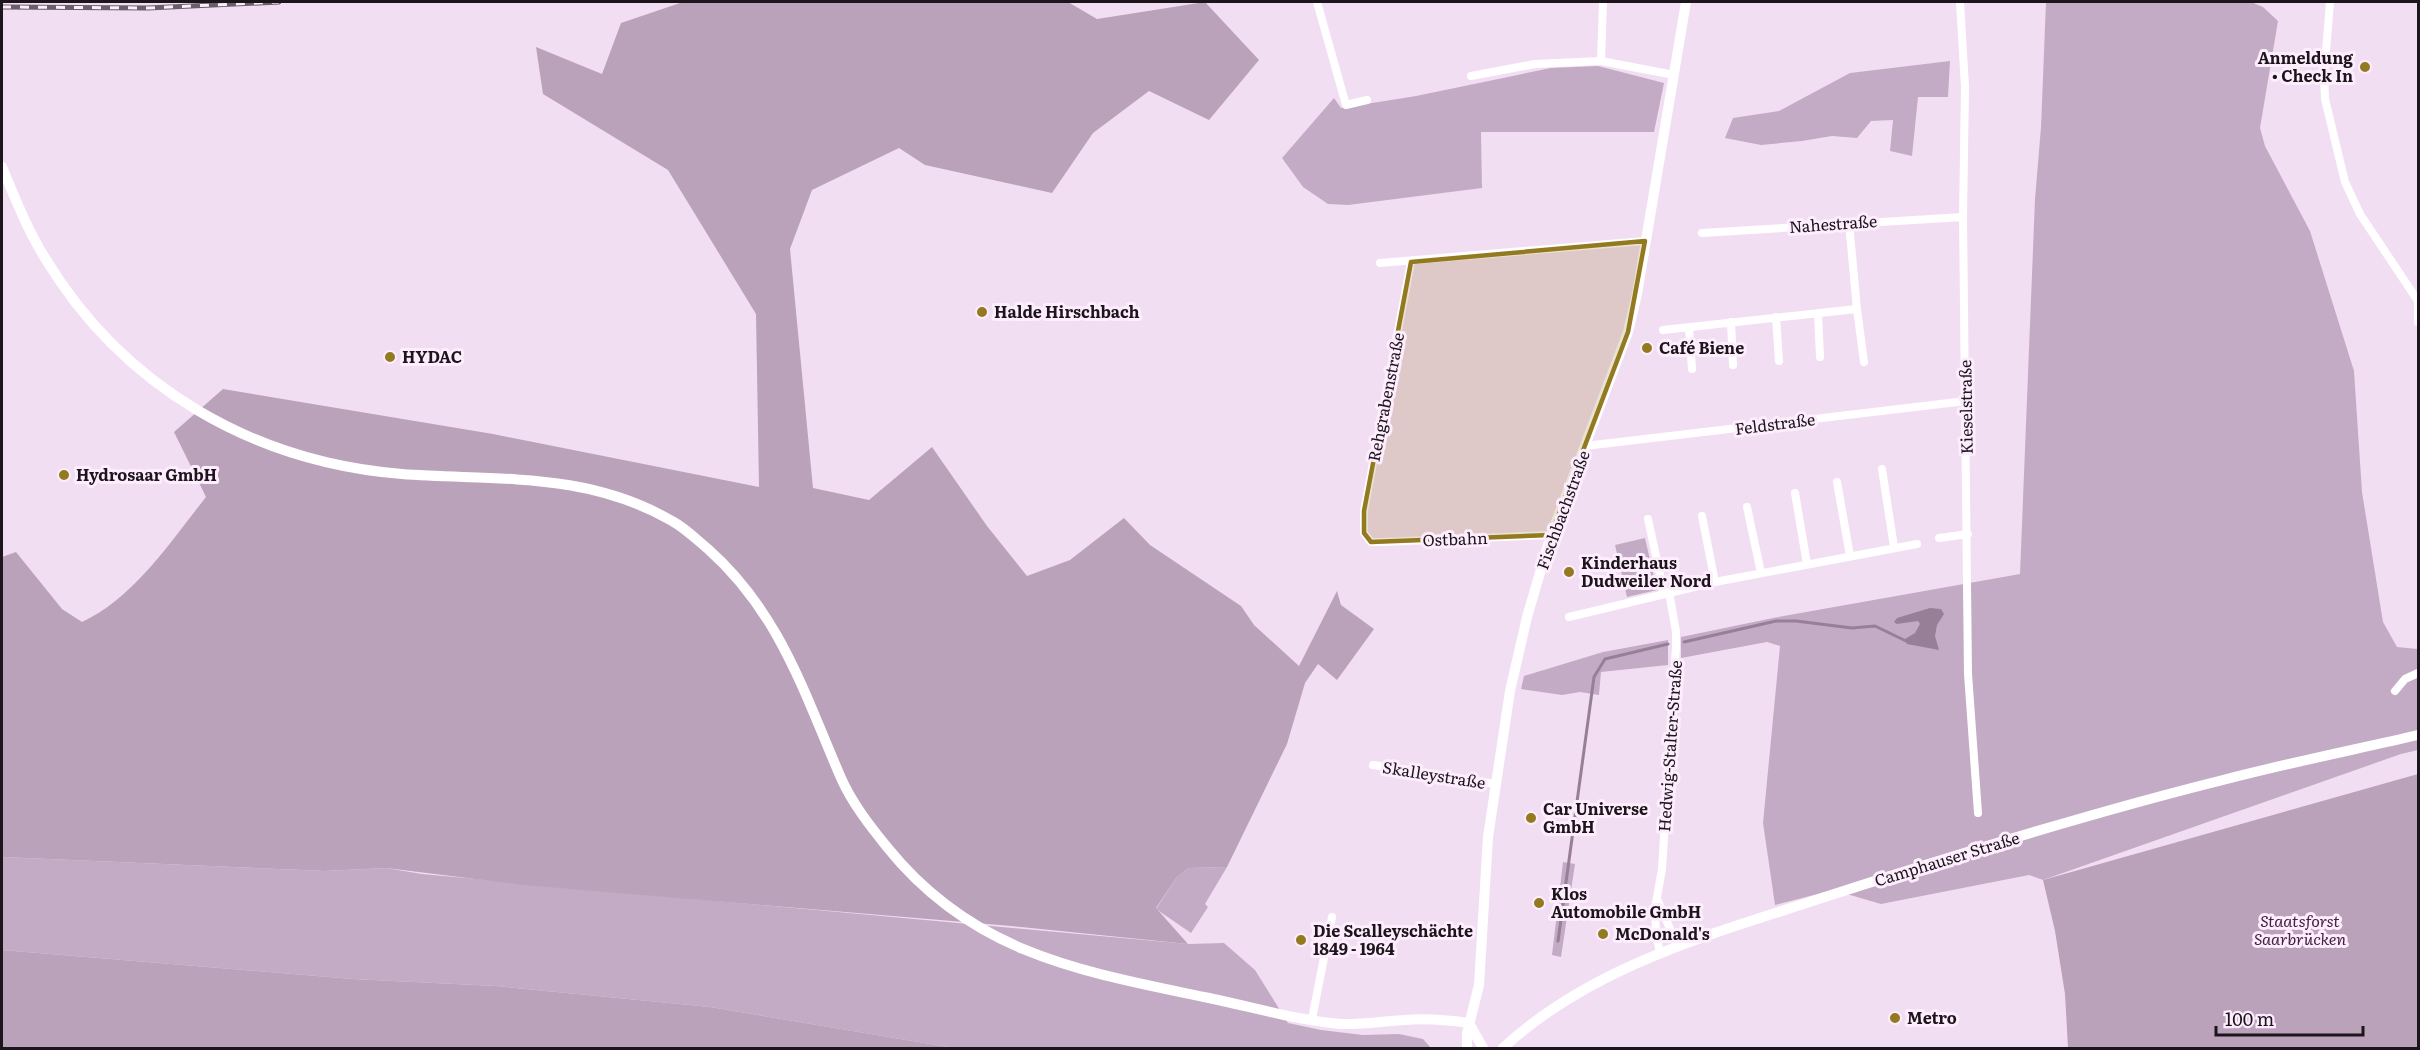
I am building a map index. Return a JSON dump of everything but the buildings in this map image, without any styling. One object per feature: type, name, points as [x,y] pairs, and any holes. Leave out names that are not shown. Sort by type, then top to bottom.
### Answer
[{"type":"street","points":[[1317,2],[1346,105],[1367,100]]},
{"type":"street","points":[[1601,61],[1603,2]]},
{"type":"street","name":"Fischbachstraße","points":[[1467,1048],[1469,1023],[1479,985],[1486,870],[1495,784],[1510,692],[1527,617],[1551,535],[1628,332],[1637,294],[1686,2]]},
{"type":"street","name":"Kieselstraße","points":[[1960,2],[1965,87],[1963,217],[1968,674],[1977,813]]},
{"type":"street","points":[[2330,2],[2324,77],[2325,99],[2345,182],[2360,214],[2418,301],[2418,322]]},
{"type":"street","points":[[1471,76],[1535,64],[1601,61],[1674,75]]},
{"type":"street","points":[[2,166],[23,219],[67,291],[109,341],[153,381],[195,411],[264,445],[332,462],[398,473],[555,482],[614,494],[642,504],[678,524],[728,567],[760,607],[779,637],[847,792],[894,856],[923,886],[956,914],[1002,940],[1061,964],[1109,977],[1312,1019],[1355,1024],[1429,1019],[1469,1023],[1484,1048]]},
{"type":"street","name":"Nahestraße","points":[[1702,233],[1963,217]]},
{"type":"street","points":[[1849,223],[1864,362]]},
{"type":"street","points":[[1380,263],[1645,241]]},
{"type":"street","name":"Rehgrabenstraße","points":[[1364,533],[1364,511],[1411,262]]},
{"type":"street","points":[[1664,330],[1857,309]]},
{"type":"street","points":[[1818,313],[1820,357]]},
{"type":"street","points":[[1776,317],[1779,362]]},
{"type":"street","points":[[1731,322],[1733,365]]},
{"type":"street","points":[[1689,328],[1692,369]]},
{"type":"street","name":"Feldstraße","points":[[1585,446],[1966,401]]},
{"type":"street","points":[[1882,470],[1894,547]]},
{"type":"street","points":[[1837,482],[1850,555]]},
{"type":"street","points":[[1795,493],[1807,564]]},
{"type":"street","points":[[1747,507],[1761,573]]},
{"type":"street","points":[[1702,516],[1715,582]]},
{"type":"street","name":"Hedwig-Stalter-Straße","points":[[1648,519],[1677,632],[1662,869],[1655,908],[1656,934],[1660,952]]},
{"type":"street","name":"Ostbahn","points":[[1364,533],[1371,542],[1551,535]]},
{"type":"street","points":[[1939,538],[1968,534]]},
{"type":"street","points":[[1569,617],[1666,592],[1917,544]]},
{"type":"street","points":[[2395,691],[2405,679],[2418,673]]},
{"type":"street","points":[[2401,739],[2418,729]]},
{"type":"street","name":"Camphauser Straße","points":[[1506,1046],[1545,1013],[1614,972],[1677,945],[2058,825],[2223,780],[2418,735]]},
{"type":"street","name":"Skalleystraße","points":[[1373,765],[1495,784]]},
{"type":"street","points":[[1658,901],[1677,945]]},
{"type":"street","points":[[1312,1019],[1332,917]]},
{"type":"highlighted area","points":[[1645,241],[1628,332],[1551,535],[1371,542],[1364,533],[1364,511],[1411,262]]},
{"type":"shaded area","points":[[2046,2],[2251,2],[2263,7],[2278,21],[2260,128],[2265,146],[2310,231],[2354,371],[2362,492],[2383,622],[2397,647],[2418,649],[2418,750],[2043,880],[2029,875],[1881,904],[1833,890],[1775,905],[1763,823],[1780,646],[1767,642],[1681,658],[1681,637],[1773,618],[2020,574],[2035,199],[2041,127]]},
{"type":"shaded area","points":[[1950,61],[1948,97],[1918,97],[1912,156],[1890,151],[1893,120],[1871,121],[1857,138],[1832,136],[1761,145],[1725,138],[1733,118],[1779,111],[1850,73]]},
{"type":"shaded area","points":[[1598,66],[1664,83],[1654,132],[1481,132],[1482,188],[1348,205],[1328,204],[1303,187],[1282,158],[1334,98],[1341,108],[1416,96],[1551,68]]},
{"type":"shaded area","points":[[1645,538],[1657,590],[1627,597],[1615,545]]},
{"type":"shaded area","points":[[1930,608],[1941,609],[1944,614],[1937,625],[1935,636],[1939,650],[1907,644],[1905,639],[1915,633],[1920,624],[1918,621],[1897,624],[1894,622],[1897,618]]},
{"type":"shaded area","points":[[1668,640],[1668,665],[1601,672],[1599,695],[1580,692],[1562,695],[1521,689],[1524,676],[1603,652]]},
{"type":"shaded area","points":[[2,857],[325,871],[386,868],[422,874],[1188,944],[1224,943],[1255,970],[1288,1023],[1363,1035],[1399,1034],[1423,1039],[1431,1048],[954,1048],[710,1007],[496,986],[353,979],[2,950]]},
{"type":"shaded area","points":[[1563,862],[1575,864],[1561,957],[1552,955]]},
{"type":"shaded area","points":[[1227,867],[1205,904],[1208,907],[1191,933],[1156,909],[1177,877],[1189,868]]},
{"type":"green space","points":[[683,2],[1068,2],[1097,19],[1205,2],[1259,60],[1209,120],[1149,91],[1093,133],[1052,193],[925,165],[899,148],[812,190],[790,249],[813,488],[869,500],[932,447],[987,526],[1027,576],[1070,560],[1124,518],[1150,545],[1241,606],[1254,625],[1299,666],[1337,591],[1341,605],[1374,629],[1337,680],[1318,664],[1305,683],[1287,744],[1227,867],[1189,868],[1177,877],[1156,908],[1188,944],[1011,926],[524,885],[386,868],[325,871],[2,857],[2,557],[16,552],[62,609],[82,622],[101,612],[135,584],[206,497],[174,432],[223,389],[493,434],[759,487],[756,314],[668,170],[543,94],[536,47],[602,74],[621,23]]},
{"type":"green space","name":"Staatsforst Saarbrücken","points":[[2418,774],[2418,1048],[2068,1048],[2065,994],[2055,931],[2043,880]]},
{"type":"green space","points":[[2,950],[353,979],[496,986],[710,1007],[954,1048],[2,1048]]},
{"type":"waterway","points":[[1684,642],[1776,621],[1796,621],[1852,628],[1875,626],[1906,641]]},
{"type":"waterway","points":[[1558,941],[1594,677],[1605,659],[1668,644]]},
{"type":"railway","points":[[2,7],[148,8],[279,2]]},
{"type":"place","name":"Anmeldung • Check In","points":[[2365,67]]},
{"type":"place","name":"Halde Hirschbach","points":[[982,312]]},
{"type":"place","name":"Café Biene","points":[[1647,348]]},
{"type":"place","name":"HYDAC","points":[[390,357]]},
{"type":"place","name":"Hydrosaar GmbH","points":[[64,475]]},
{"type":"place","name":"Kinderhaus Dudweiler Nord","points":[[1569,572]]},
{"type":"place","name":"Car Universe GmbH","points":[[1531,818]]},
{"type":"place","name":"Klos Automobile GmbH","points":[[1539,903]]},
{"type":"place","name":"McDonald's","points":[[1603,934]]},
{"type":"place","name":"Die Scalleyschächte 1849 - 1964","points":[[1301,940]]},
{"type":"place","name":"Metro","points":[[1895,1018]]}]
